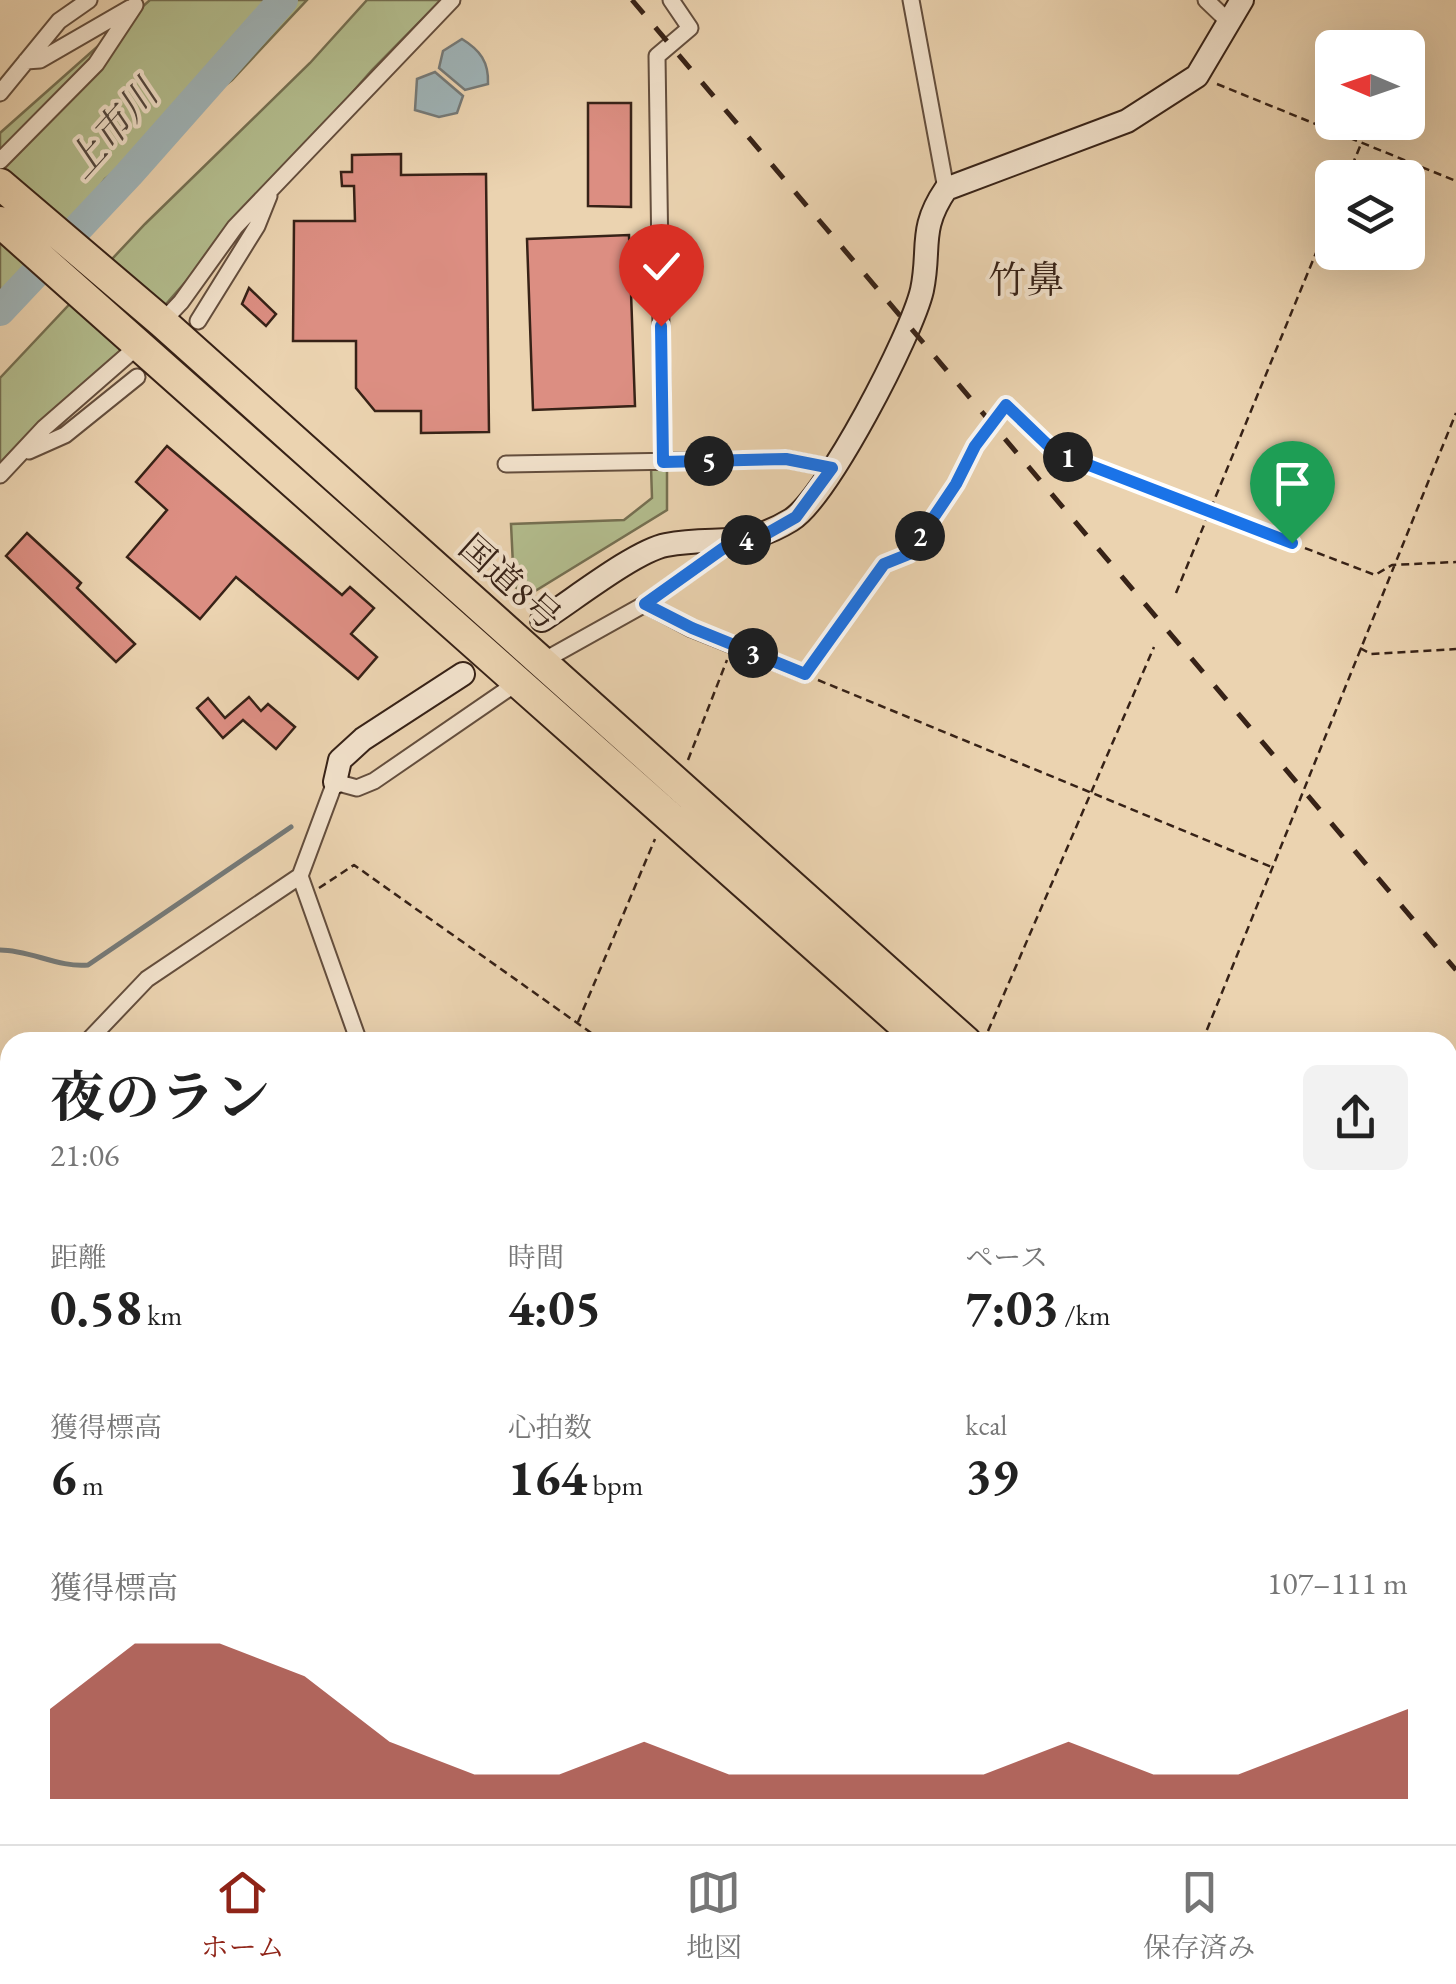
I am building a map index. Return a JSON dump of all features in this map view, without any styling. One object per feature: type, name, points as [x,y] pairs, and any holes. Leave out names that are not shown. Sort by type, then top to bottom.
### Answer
[{"type":"highway","points":[[0,170],[52,249]]},
{"type":"highway","name":"国道8号","points":[[0,184],[52,249],[543,661],[971,1032]]},
{"type":"highway","name":"国道8号","points":[[0,222],[52,249]]},
{"type":"highway","points":[[0,232],[52,249]]},
{"type":"highway","name":"国道8号","points":[[142,327],[518,682],[912,1032]]},
{"type":"street","points":[[0,93],[59,21],[89,0]]},
{"type":"street","points":[[0,475],[142,327],[181,302],[234,227],[452,0]]},
{"type":"street","points":[[663,462],[657,56],[690,28],[671,0]]},
{"type":"street","points":[[542,620],[663,546],[759,538],[796,517],[832,468],[899,351],[922,290],[926,228],[946,188],[911,0]]},
{"type":"street","points":[[1206,0],[1230,22]]},
{"type":"street","points":[[946,188],[1127,121],[1197,76],[1242,0]]},
{"type":"street","points":[[26,62],[40,60],[138,2]]},
{"type":"street","points":[[0,161],[96,64],[138,2]]},
{"type":"street","points":[[198,320],[257,226],[272,188]]},
{"type":"street","points":[[20,455],[65,435],[137,377]]},
{"type":"street","points":[[506,464],[786,459],[832,468]]},
{"type":"street","points":[[543,661],[645,604],[732,542]]},
{"type":"street","points":[[645,604],[805,674]]},
{"type":"street","points":[[97,1032],[148,979],[300,876],[340,760],[363,739],[463,674]]},
{"type":"street","points":[[335,782],[357,788],[374,782],[518,682]]},
{"type":"street","points":[[300,876],[355,1032]]},
{"type":"path","points":[[1197,76],[1456,181]]},
{"type":"path","points":[[1355,160],[1362,143]]},
{"type":"path","points":[[1176,593],[1315,255]]},
{"type":"path","points":[[1274,868],[805,674],[884,564],[909,554],[956,484],[975,446],[1006,405],[1055,452],[1375,575],[1392,564],[1456,562]]},
{"type":"path","points":[[1206,1032],[1456,412]]},
{"type":"path","points":[[687,762],[733,645]]},
{"type":"path","points":[[979,1032],[1092,792],[1154,647]]},
{"type":"path","points":[[1360,648],[1371,654],[1456,649]]},
{"type":"path","points":[[577,1024],[655,838]]},
{"type":"path","points":[[307,896],[354,865],[589,1032]]},
{"type":"green space","points":[[150,0],[307,0],[232,80],[105,179],[16,303],[0,317],[0,133]]},
{"type":"green space","points":[[367,0],[441,0],[372,70],[115,362],[0,469],[0,378],[145,224],[310,63]]},
{"type":"green space","points":[[667,466],[667,510],[527,596],[514,586],[511,524],[624,520],[652,498],[651,467]]},
{"type":"shaded area","points":[[462,39],[482,57],[488,84],[465,90],[439,68],[443,51]]},
{"type":"shaded area","points":[[435,72],[463,96],[457,113],[439,117],[415,110],[417,79]]},
{"type":"building","points":[[588,103],[631,103],[631,207],[588,206]]},
{"type":"building","points":[[401,154],[401,175],[486,174],[489,432],[421,433],[421,411],[375,411],[356,388],[356,341],[293,341],[294,221],[355,221],[354,186],[342,186],[341,172],[352,172],[352,155]]},
{"type":"building","points":[[629,235],[635,406],[533,410],[527,239]]},
{"type":"building","points":[[249,288],[276,314],[266,326],[242,304]]},
{"type":"building","points":[[167,446],[342,595],[350,587],[374,608],[351,634],[377,657],[358,679],[236,577],[200,619],[127,557],[167,510],[136,482]]},
{"type":"building","points":[[27,533],[81,583],[77,588],[135,644],[116,662],[6,556]]},
{"type":"building","points":[[249,697],[261,711],[268,704],[295,727],[276,749],[243,720],[223,738],[197,708],[208,698],[225,718]]},
{"type":"waterway","name":"上市川","points":[[0,311],[129,174],[283,0]]},
{"type":"waterway","points":[[0,950],[88,965],[291,827]]},
{"type":"railway","points":[[632,0],[1456,970]]},
{"type":"district","name":"竹鼻","points":[[1026,280]]},
{"type":"route","points":[[661,326],[663,462],[786,459],[832,468],[796,517],[759,538],[732,542],[645,604],[692,628],[805,674],[884,564],[909,554],[956,484],[975,446],[1006,405],[1055,452],[1292,543]]}]
